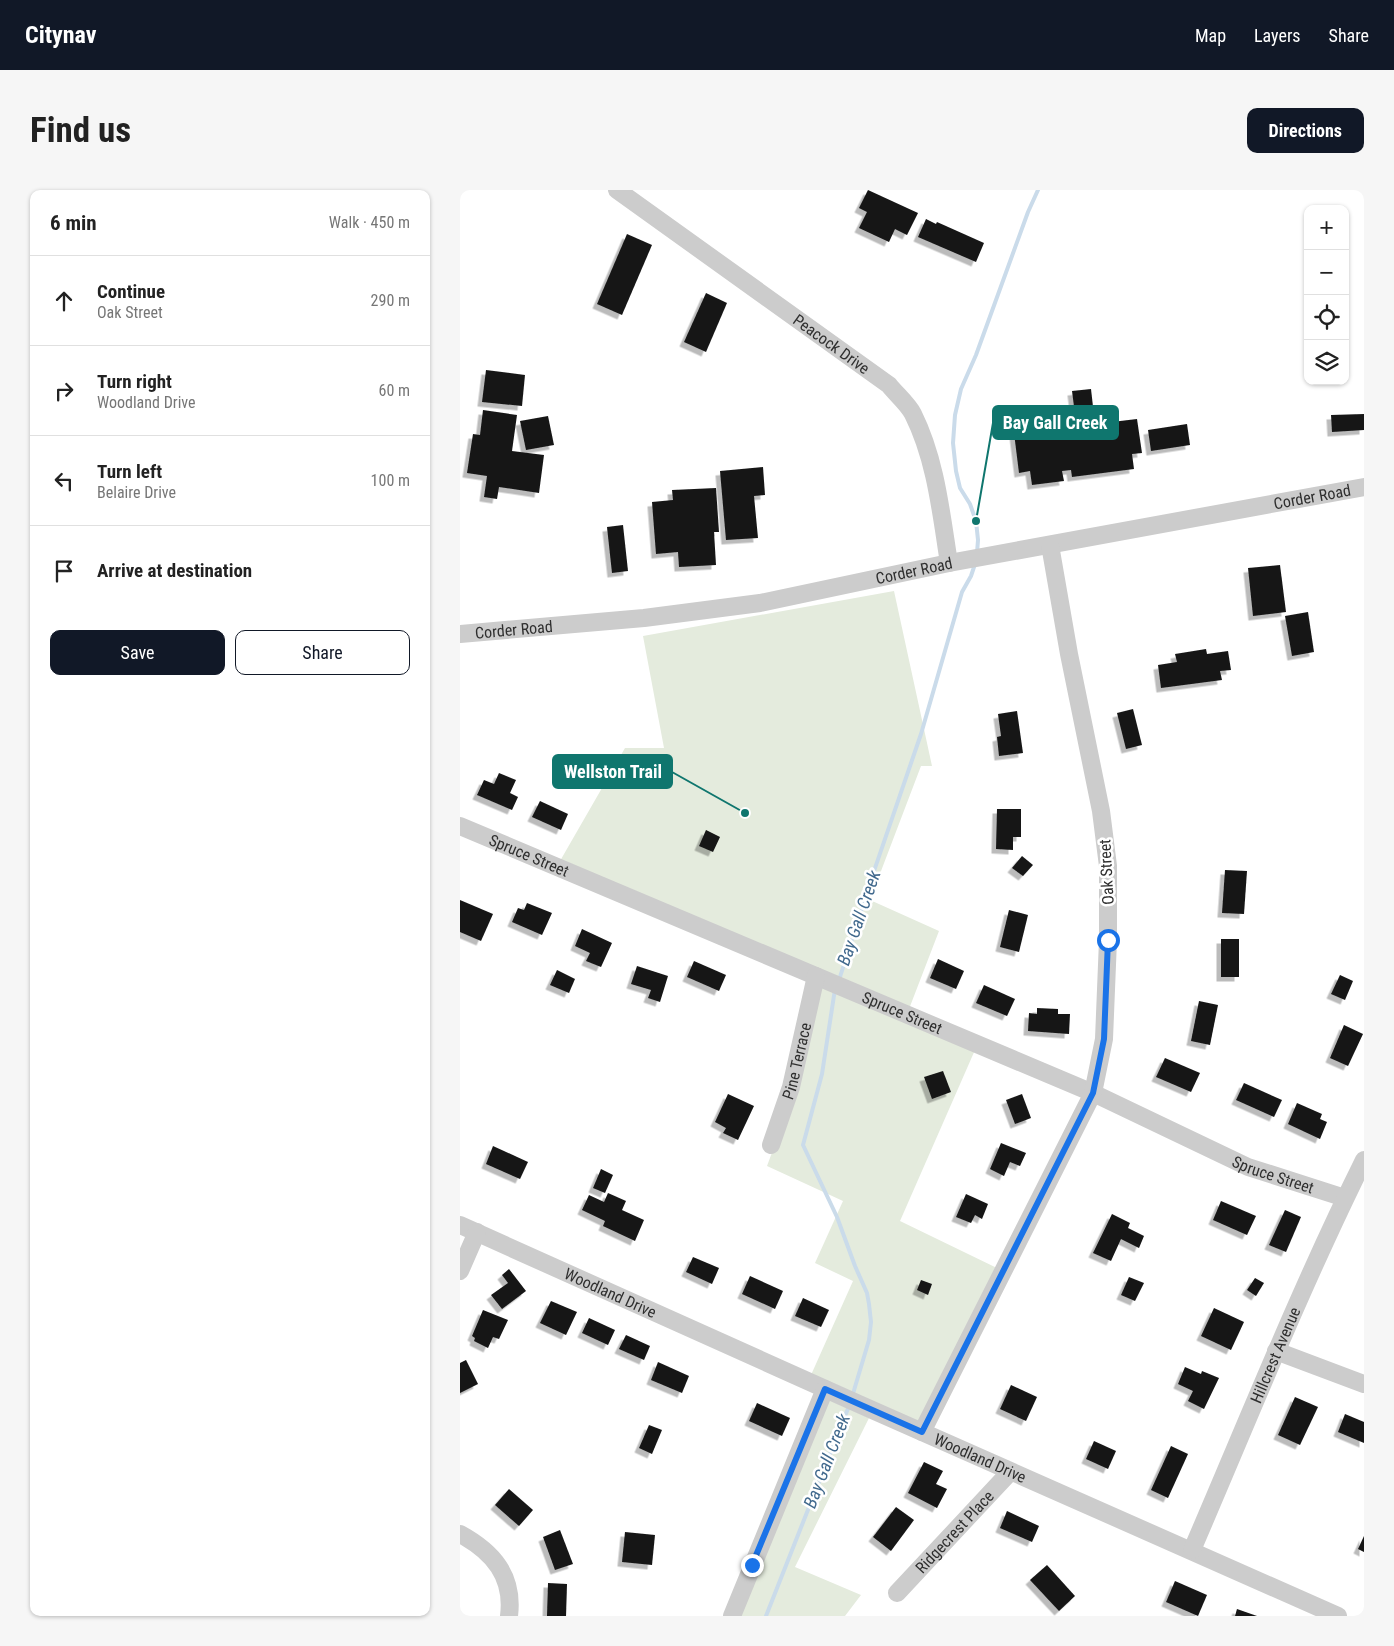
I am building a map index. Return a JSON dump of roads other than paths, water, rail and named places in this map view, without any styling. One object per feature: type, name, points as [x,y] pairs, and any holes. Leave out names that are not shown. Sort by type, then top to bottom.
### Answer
[{"type":"street","name":"Peacock Drive","points":[[617,190],[889,385],[912,413],[924,441],[938,487],[949,563]]},
{"type":"street","name":"Corder Road","points":[[460,634],[644,618],[760,603],[949,563],[1364,487]]},
{"type":"street","name":"Oak Street","points":[[922,1432],[1093,1093],[1104,1039],[1108,940],[1108,866],[1101,811],[1069,654],[1050,545]]},
{"type":"street","name":"Spruce Street","points":[[460,826],[1093,1093],[1248,1167],[1345,1198]]},
{"type":"street","name":"Pine Terrace","points":[[771,1145],[791,1087],[819,977]]},
{"type":"street","name":"Hillcrest Avenue","points":[[1192,1550],[1276,1351],[1364,1160]]},
{"type":"street","name":"Woodland Drive","points":[[460,1225],[861,1406],[1192,1550],[1328,1614]]},
{"type":"street","points":[[460,1271],[477,1232]]},
{"type":"street","points":[[1276,1351],[1364,1384]]},
{"type":"street","points":[[732,1616],[831,1392]]},
{"type":"street","name":"Ridgecrest Place","points":[[897,1593],[1010,1472]]},
{"type":"street","points":[[460,1534],[480,1545],[503,1573],[509,1587],[509,1616]]},
{"type":"waterway","name":"Bay Gall Creek","points":[[977,553],[976,521],[970,504],[960,488],[956,471],[953,443],[955,415],[961,389],[976,355],[1028,212],[1038,190]]},
{"type":"waterway","name":"Bay Gall Creek","points":[[839,980],[921,734],[962,592],[975,564]]},
{"type":"waterway","name":"Bay Gall Creek","points":[[835,989],[822,1074],[803,1145],[837,1217],[867,1293],[871,1322],[869,1340],[852,1397]]},
{"type":"waterway","name":"Bay Gall Creek","points":[[766,1616],[849,1406]]},
{"type":"place","name":"Bay Gall Creek","points":[[976,521]]},
{"type":"place","name":"Wellston Trail","points":[[745,813]]}]
